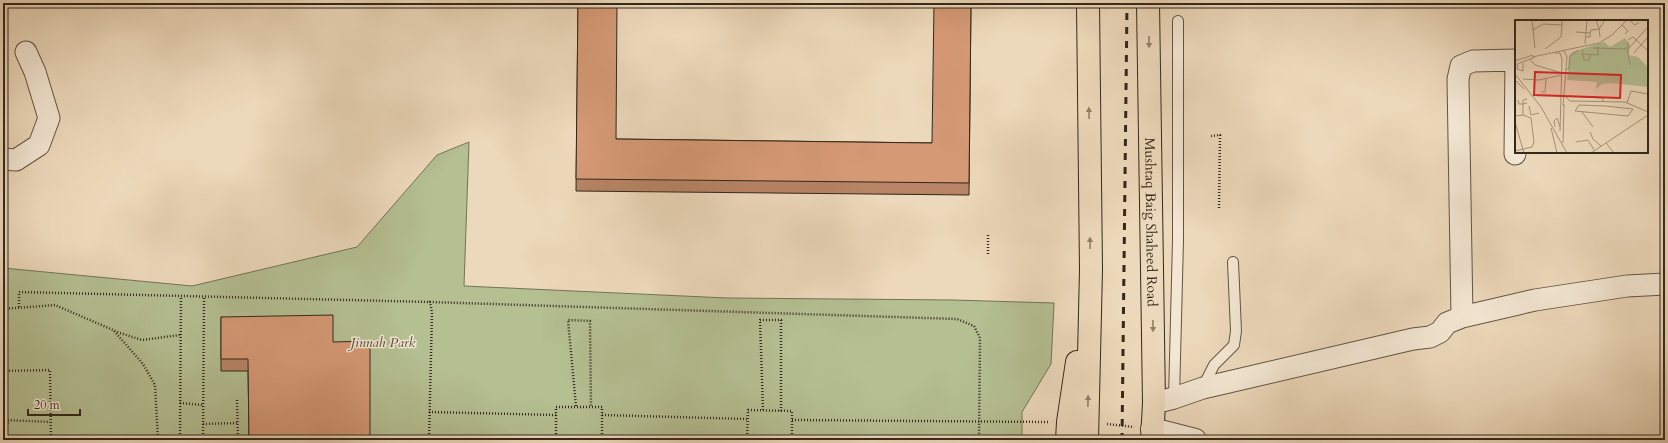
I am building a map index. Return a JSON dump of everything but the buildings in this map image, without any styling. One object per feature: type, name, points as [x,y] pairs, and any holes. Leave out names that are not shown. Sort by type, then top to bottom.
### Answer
[{"type":"main road","name":"Mushtaq Baig Shaheed Road","points":[[1148,3],[1154,403],[1152,435]]},
{"type":"main road","points":[[1078,431],[1091,270],[1087,5]]},
{"type":"street","points":[[3,159],[16,160],[38,145],[49,118],[36,72],[26,52]]},
{"type":"street","points":[[1462,317],[1458,79],[1461,66],[1474,61],[1515,61]]},
{"type":"street","points":[[1154,403],[1202,388],[1413,339],[1430,337],[1440,332],[1447,323],[1462,317],[1579,292],[1627,286],[1665,284]]},
{"type":"street","points":[[1152,435],[1194,440]]},
{"type":"lane","points":[[1174,398],[1178,240],[1178,21]]},
{"type":"lane","points":[[1202,388],[1214,365],[1234,345],[1236,331],[1233,262]]},
{"type":"path","points":[[1212,136],[1220,135],[1220,208]]},
{"type":"path","points":[[988,235],[988,254]]},
{"type":"path","points":[[19,307],[19,292],[430,302],[957,319],[974,326],[980,338],[979,440]]},
{"type":"path","points":[[180,440],[181,296]]},
{"type":"path","points":[[203,440],[204,297]]},
{"type":"path","points":[[429,440],[432,313],[430,302]]},
{"type":"path","points":[[3,309],[55,305],[113,330],[142,340],[180,335]]},
{"type":"path","points":[[576,406],[568,320],[590,321],[590,407]]},
{"type":"path","points":[[763,410],[760,320],[781,320],[781,410]]},
{"type":"path","points":[[113,330],[143,364],[155,385],[158,440]]},
{"type":"path","points":[[3,371],[50,370],[51,440]]},
{"type":"path","points":[[237,400],[238,440]]},
{"type":"path","points":[[180,404],[203,405]]},
{"type":"path","points":[[556,440],[556,407],[576,406],[602,407],[602,440]]},
{"type":"path","points":[[747,440],[748,410],[792,411],[792,440]]},
{"type":"path","points":[[429,412],[556,415]]},
{"type":"path","points":[[602,415],[748,418]]},
{"type":"path","points":[[3,417],[6,420],[11,421],[50,422]]},
{"type":"path","points":[[792,420],[980,422],[1078,431],[1152,435]]},
{"type":"path","points":[[3,427],[11,421]]},
{"type":"path","points":[[203,424],[238,423]]},
{"type":"green space","name":"Jinnah Park","points":[[469,142],[464,286],[727,298],[953,300],[1054,303],[1051,364],[1022,412],[1022,440],[3,440],[3,268],[192,286],[357,247],[437,155]]},
{"type":"railway","points":[[1122,440],[1127,3]]}]
